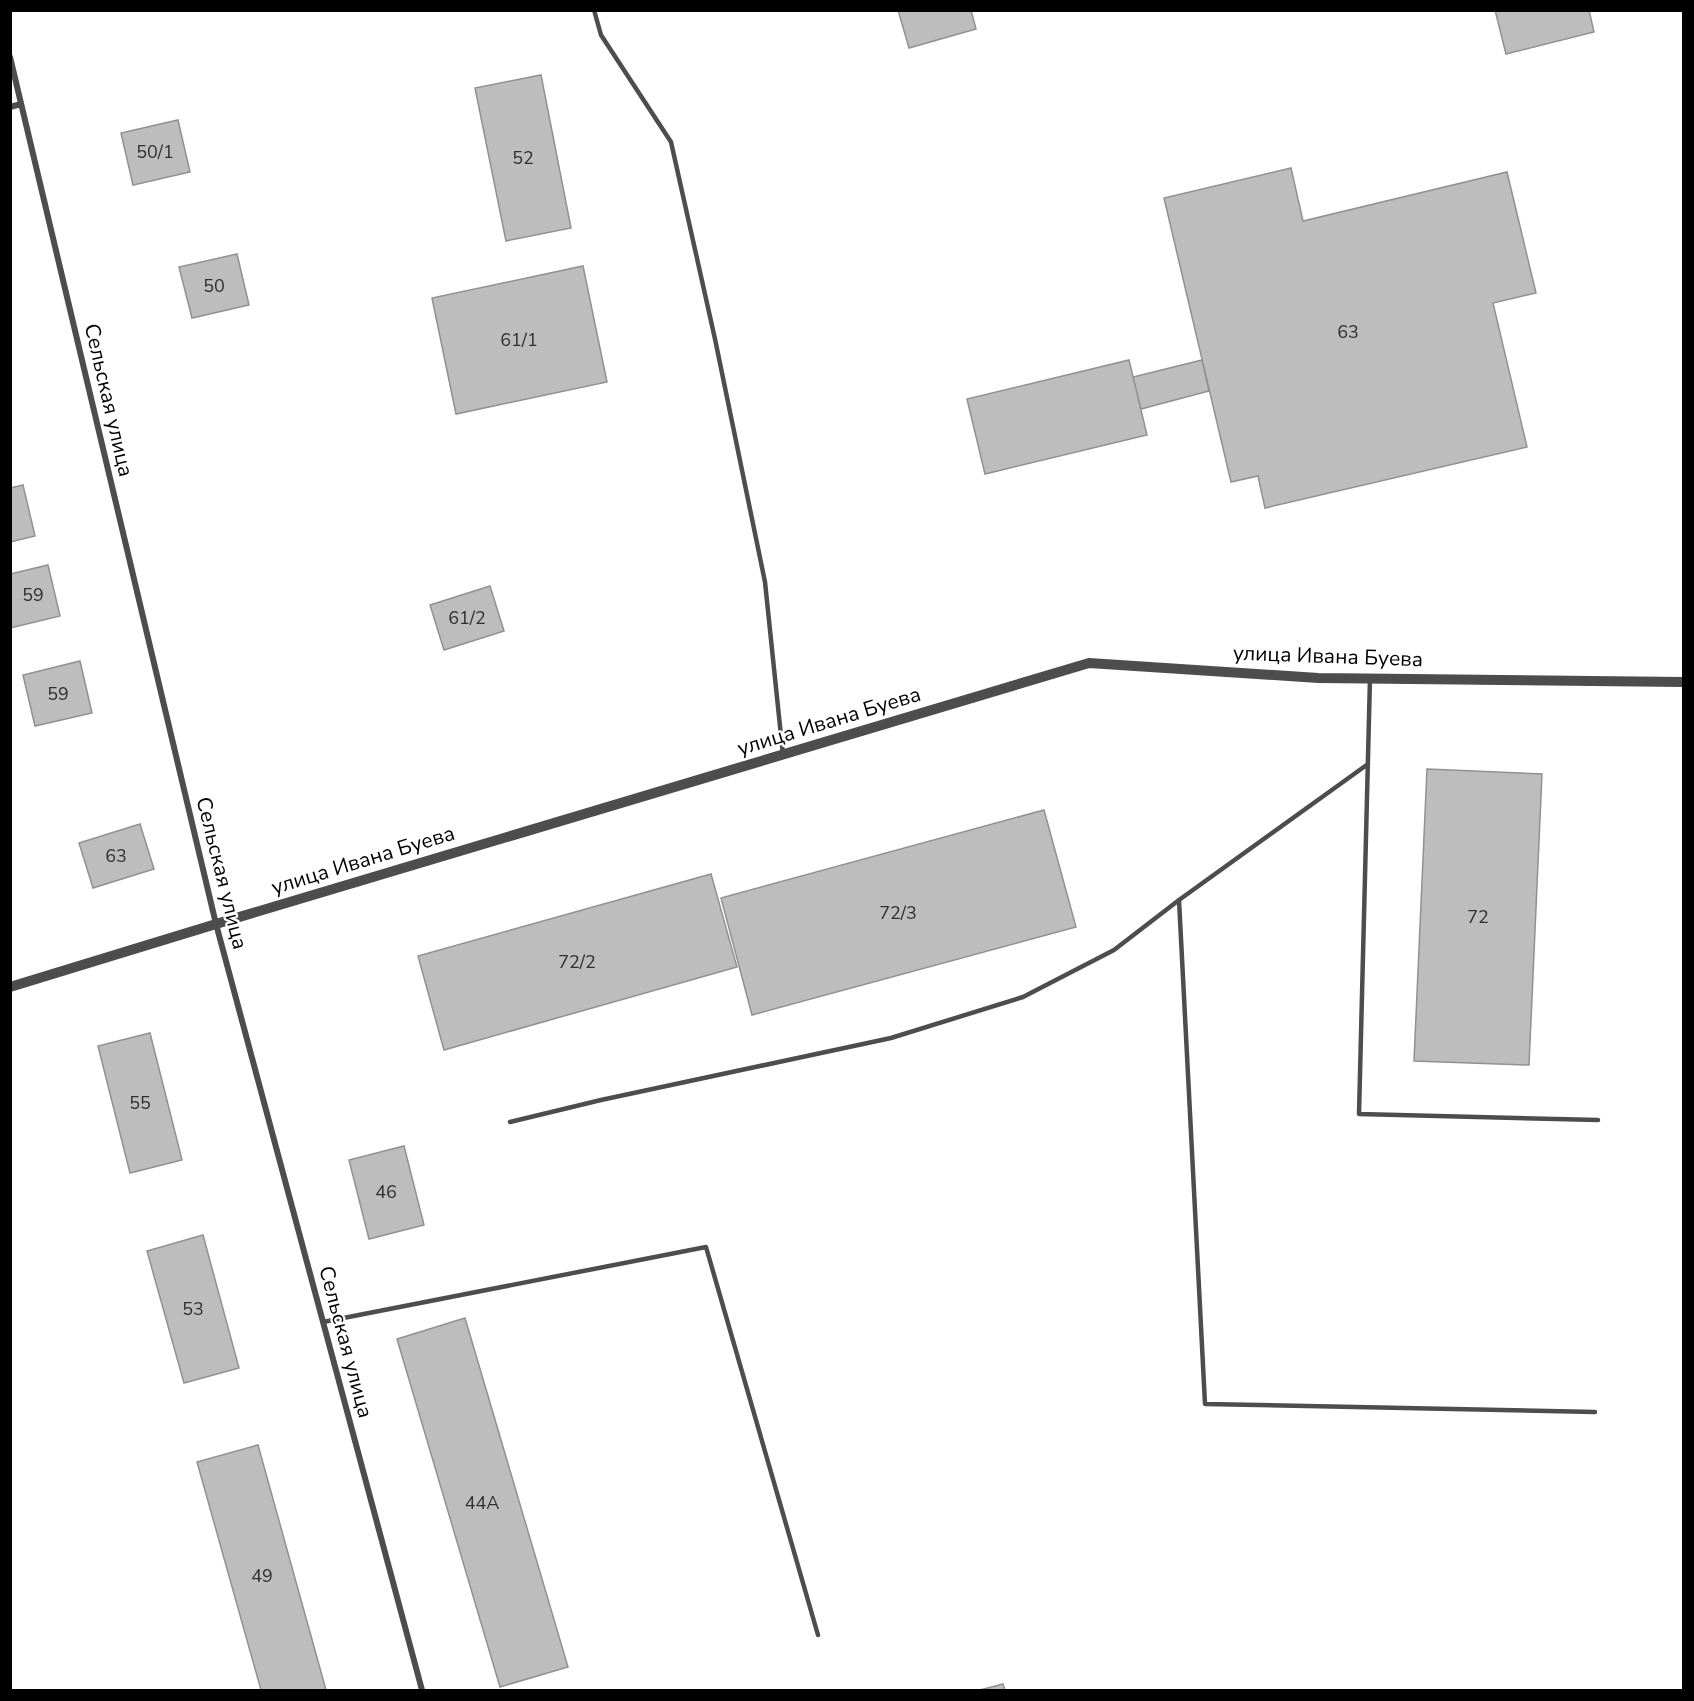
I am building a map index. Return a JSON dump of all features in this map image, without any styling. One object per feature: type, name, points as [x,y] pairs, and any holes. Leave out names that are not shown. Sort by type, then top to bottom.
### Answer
[{"type":"street","name":"Сельская улица","points":[[10,57],[216,924],[422,1690]]},
{"type":"street","points":[[10,107],[21,104]]},
{"type":"street","name":"улица Ивана Буева","points":[[10,987],[1089,663],[1318,678],[1683,682]]},
{"type":"lane","points":[[594,10],[601,35],[671,142],[715,339],[765,582],[783,755]]},
{"type":"lane","points":[[1370,678],[1359,1114],[1598,1120]]},
{"type":"lane","points":[[510,1122],[601,1100],[891,1038],[1023,997],[1113,950],[1368,764]]},
{"type":"lane","points":[[1179,900],[1205,1404],[1595,1412]]},
{"type":"lane","points":[[323,1322],[705,1247],[818,1635]]},
{"type":"building","points":[[898,10],[971,10],[976,29],[909,48]]},
{"type":"building","points":[[1495,10],[1589,10],[1594,32],[1506,54]]},
{"type":"building","points":[[541,75],[571,228],[506,241],[475,88]]},
{"type":"building","points":[[178,120],[190,172],[133,185],[121,133]]},
{"type":"building","points":[[1291,168],[1303,221],[1507,172],[1536,293],[1493,303],[1527,447],[1265,508],[1258,476],[1231,482],[1164,198]]},
{"type":"building","points":[[237,254],[249,305],[192,318],[179,267]]},
{"type":"building","points":[[583,266],[607,382],[456,414],[432,298]]},
{"type":"building","points":[[1129,360],[1147,435],[985,474],[967,399]]},
{"type":"building","points":[[1202,360],[1209,391],[1141,409],[1133,377]]},
{"type":"building","points":[[23,485],[35,536],[10,542],[10,488]]},
{"type":"building","points":[[48,565],[60,616],[10,628],[10,574]]},
{"type":"building","points":[[490,586],[504,631],[444,650],[430,605]]},
{"type":"building","points":[[80,661],[92,713],[35,726],[23,675]]},
{"type":"building","points":[[1427,769],[1542,774],[1529,1065],[1414,1061]]},
{"type":"building","points":[[1044,810],[1076,927],[752,1015],[721,898]]},
{"type":"building","points":[[140,824],[154,869],[93,888],[79,843]]},
{"type":"building","points":[[711,874],[737,967],[444,1050],[418,956]]},
{"type":"building","points":[[150,1033],[182,1160],[130,1173],[98,1046]]},
{"type":"building","points":[[404,1146],[424,1225],[369,1239],[349,1160]]},
{"type":"building","points":[[203,1235],[239,1368],[184,1383],[147,1251]]},
{"type":"building","points":[[465,1318],[568,1667],[500,1687],[397,1339]]},
{"type":"building","points":[[258,1445],[326,1690],[261,1690],[197,1462]]},
{"type":"building","points":[[1003,1684],[1005,1690],[980,1690]]}]
